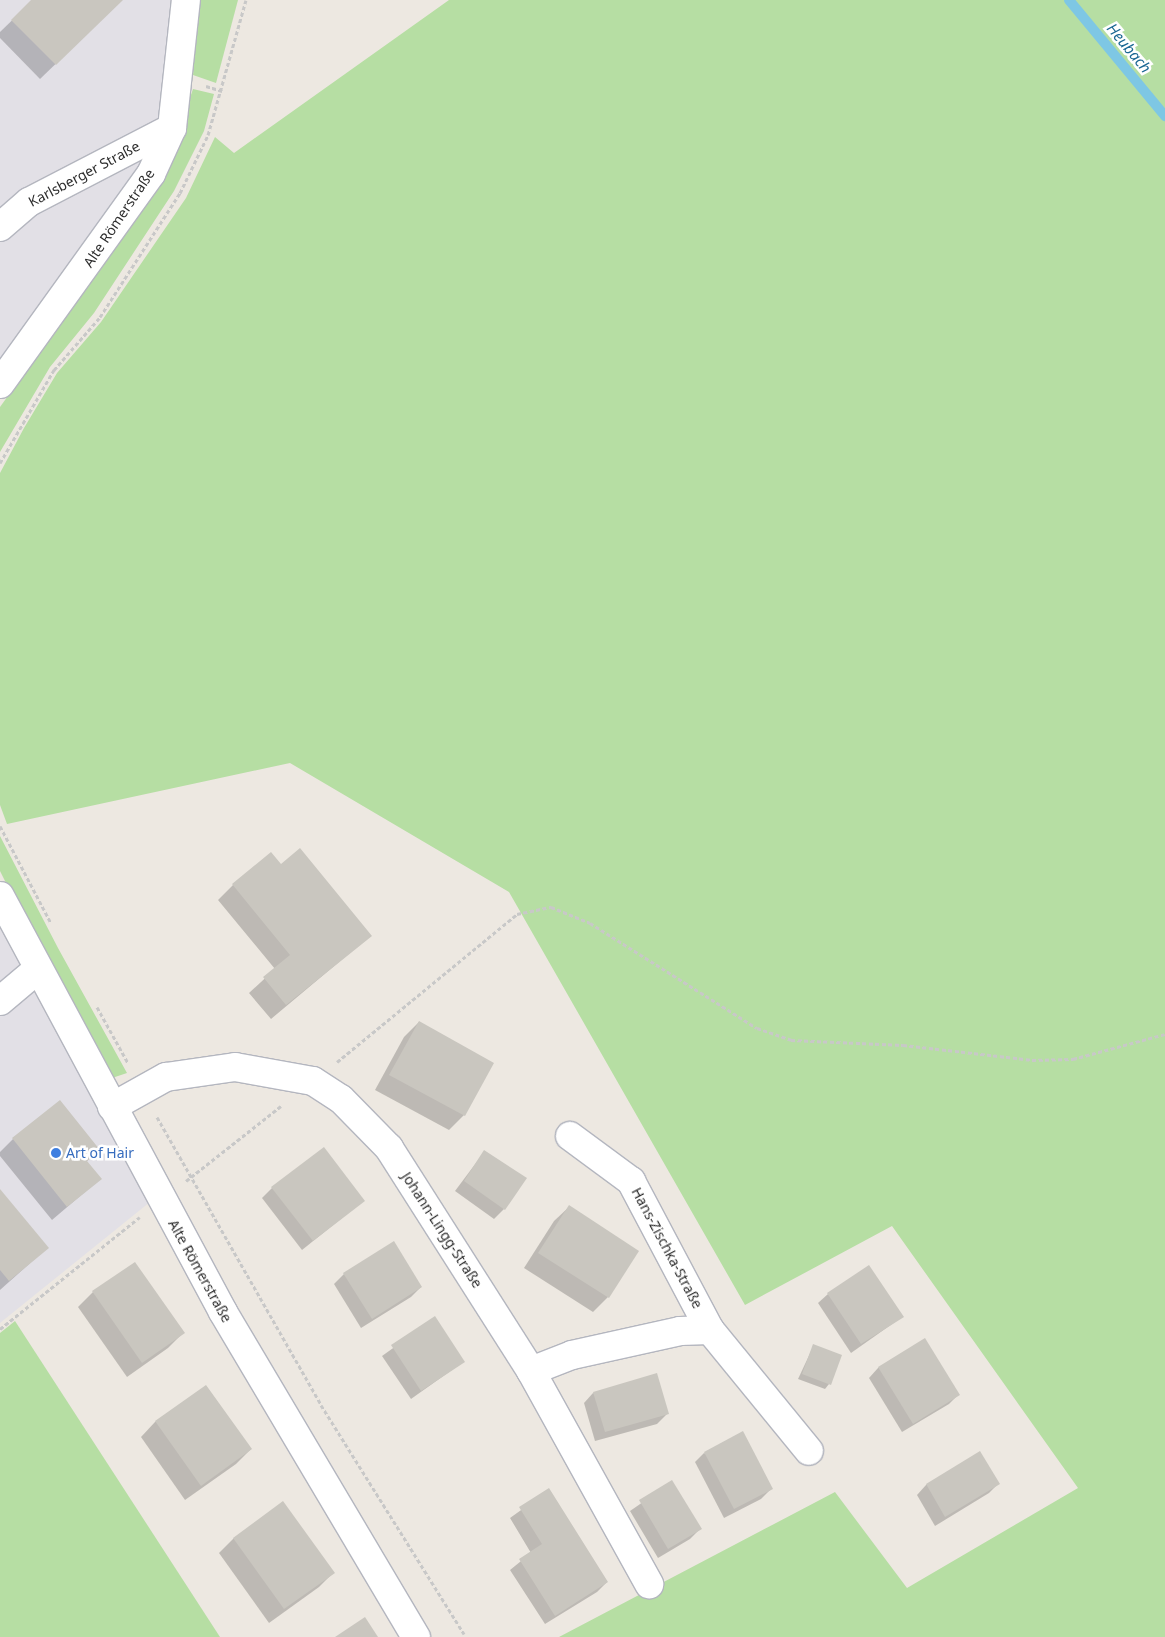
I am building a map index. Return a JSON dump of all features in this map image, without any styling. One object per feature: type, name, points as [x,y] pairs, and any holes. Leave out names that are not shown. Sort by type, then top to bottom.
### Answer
[{"type":"street","name":"Alte Römerstraße","points":[[0,384],[146,182],[172,128],[186,0]]},
{"type":"street","name":"Karlsberger Straße","points":[[0,227],[29,202],[172,128]]},
{"type":"street","name":"Alte Römerstraße","points":[[0,896],[227,1321],[416,1637]]},
{"type":"street","points":[[0,1001],[38,969]]},
{"type":"street","name":"Johann-Lingg-Straße","points":[[112,1107],[166,1077],[235,1067],[313,1081],[341,1099],[389,1148],[531,1371],[649,1584]]},
{"type":"street","name":"Hans-Zischka-Straße","points":[[570,1136],[631,1180],[710,1330],[809,1451]]},
{"type":"street","points":[[531,1371],[572,1355],[680,1331],[710,1330]]},
{"type":"path","points":[[0,463],[54,370],[100,317],[180,193],[208,135],[246,0]]},
{"type":"path","points":[[0,826],[53,925]]},
{"type":"path","points":[[0,1329],[313,1081],[517,914],[551,907],[590,923],[757,1028],[791,1040],[903,1044],[1032,1060],[1072,1059],[1165,1034]]},
{"type":"path","points":[[92,999],[321,1405],[464,1634]]},
{"type":"shaded area","points":[[0,0],[174,0],[161,124],[135,182],[0,364]]},
{"type":"shaded area","points":[[0,921],[150,1202],[0,1323]]},
{"type":"green space","points":[[198,0],[238,0],[216,83],[193,75]]},
{"type":"green space","points":[[449,0],[1165,0],[1165,1637],[559,1637],[835,1492],[907,1588],[1078,1488],[892,1226],[745,1305],[509,892],[290,763],[7,824],[0,805],[0,473],[24,428],[57,373],[101,322],[186,198],[215,137],[234,153]]},
{"type":"green space","points":[[193,89],[214,94],[204,131],[174,191],[94,313],[50,367],[0,452],[0,407],[161,183]]},
{"type":"green space","points":[[0,836],[58,948],[127,1073],[112,1078],[13,897],[0,871]]},
{"type":"green space","points":[[15,1321],[220,1637],[0,1637],[0,1333]]},
{"type":"building","points":[[31,0],[123,0],[56,65],[11,20]]},
{"type":"building","points":[[300,848],[372,936],[286,1005],[263,977],[290,955],[232,884],[271,852],[281,864]]},
{"type":"building","points":[[419,1021],[494,1063],[465,1116],[389,1075]]},
{"type":"building","points":[[60,1100],[100,1150],[87,1161],[102,1179],[67,1207],[12,1138]]},
{"type":"building","points":[[324,1147],[365,1201],[313,1241],[271,1187]]},
{"type":"building","points":[[484,1150],[527,1178],[505,1210],[464,1181]]},
{"type":"building","points":[[0,1189],[49,1248],[9,1281],[0,1270]]},
{"type":"building","points":[[569,1205],[639,1251],[609,1298],[538,1253]]},
{"type":"building","points":[[394,1241],[422,1287],[372,1319],[343,1273]]},
{"type":"building","points":[[135,1262],[185,1333],[142,1363],[92,1291]]},
{"type":"building","points":[[869,1265],[904,1317],[861,1344],[827,1293]]},
{"type":"building","points":[[435,1316],[465,1362],[421,1391],[391,1345]]},
{"type":"building","points":[[925,1338],[960,1395],[913,1424],[878,1367]]},
{"type":"building","points":[[813,1344],[842,1355],[831,1385],[802,1374]]},
{"type":"building","points":[[657,1373],[669,1414],[605,1432],[593,1392]]},
{"type":"building","points":[[206,1385],[252,1449],[201,1486],[155,1421]]},
{"type":"building","points":[[743,1431],[773,1489],[734,1509],[704,1452]]},
{"type":"building","points":[[980,1451],[1000,1484],[945,1517],[926,1484]]},
{"type":"building","points":[[672,1480],[702,1529],[668,1549],[639,1500]]},
{"type":"building","points":[[549,1488],[608,1582],[555,1616],[519,1559],[542,1544],[519,1507]]},
{"type":"building","points":[[283,1501],[335,1573],[284,1609],[233,1538]]},
{"type":"building","points":[[365,1617],[378,1637],[335,1637]]},
{"type":"waterway","name":"Heubach","points":[[1069,0],[1165,116]]},
{"type":"place","name":"Art of Hair","points":[[56,1153]]}]
